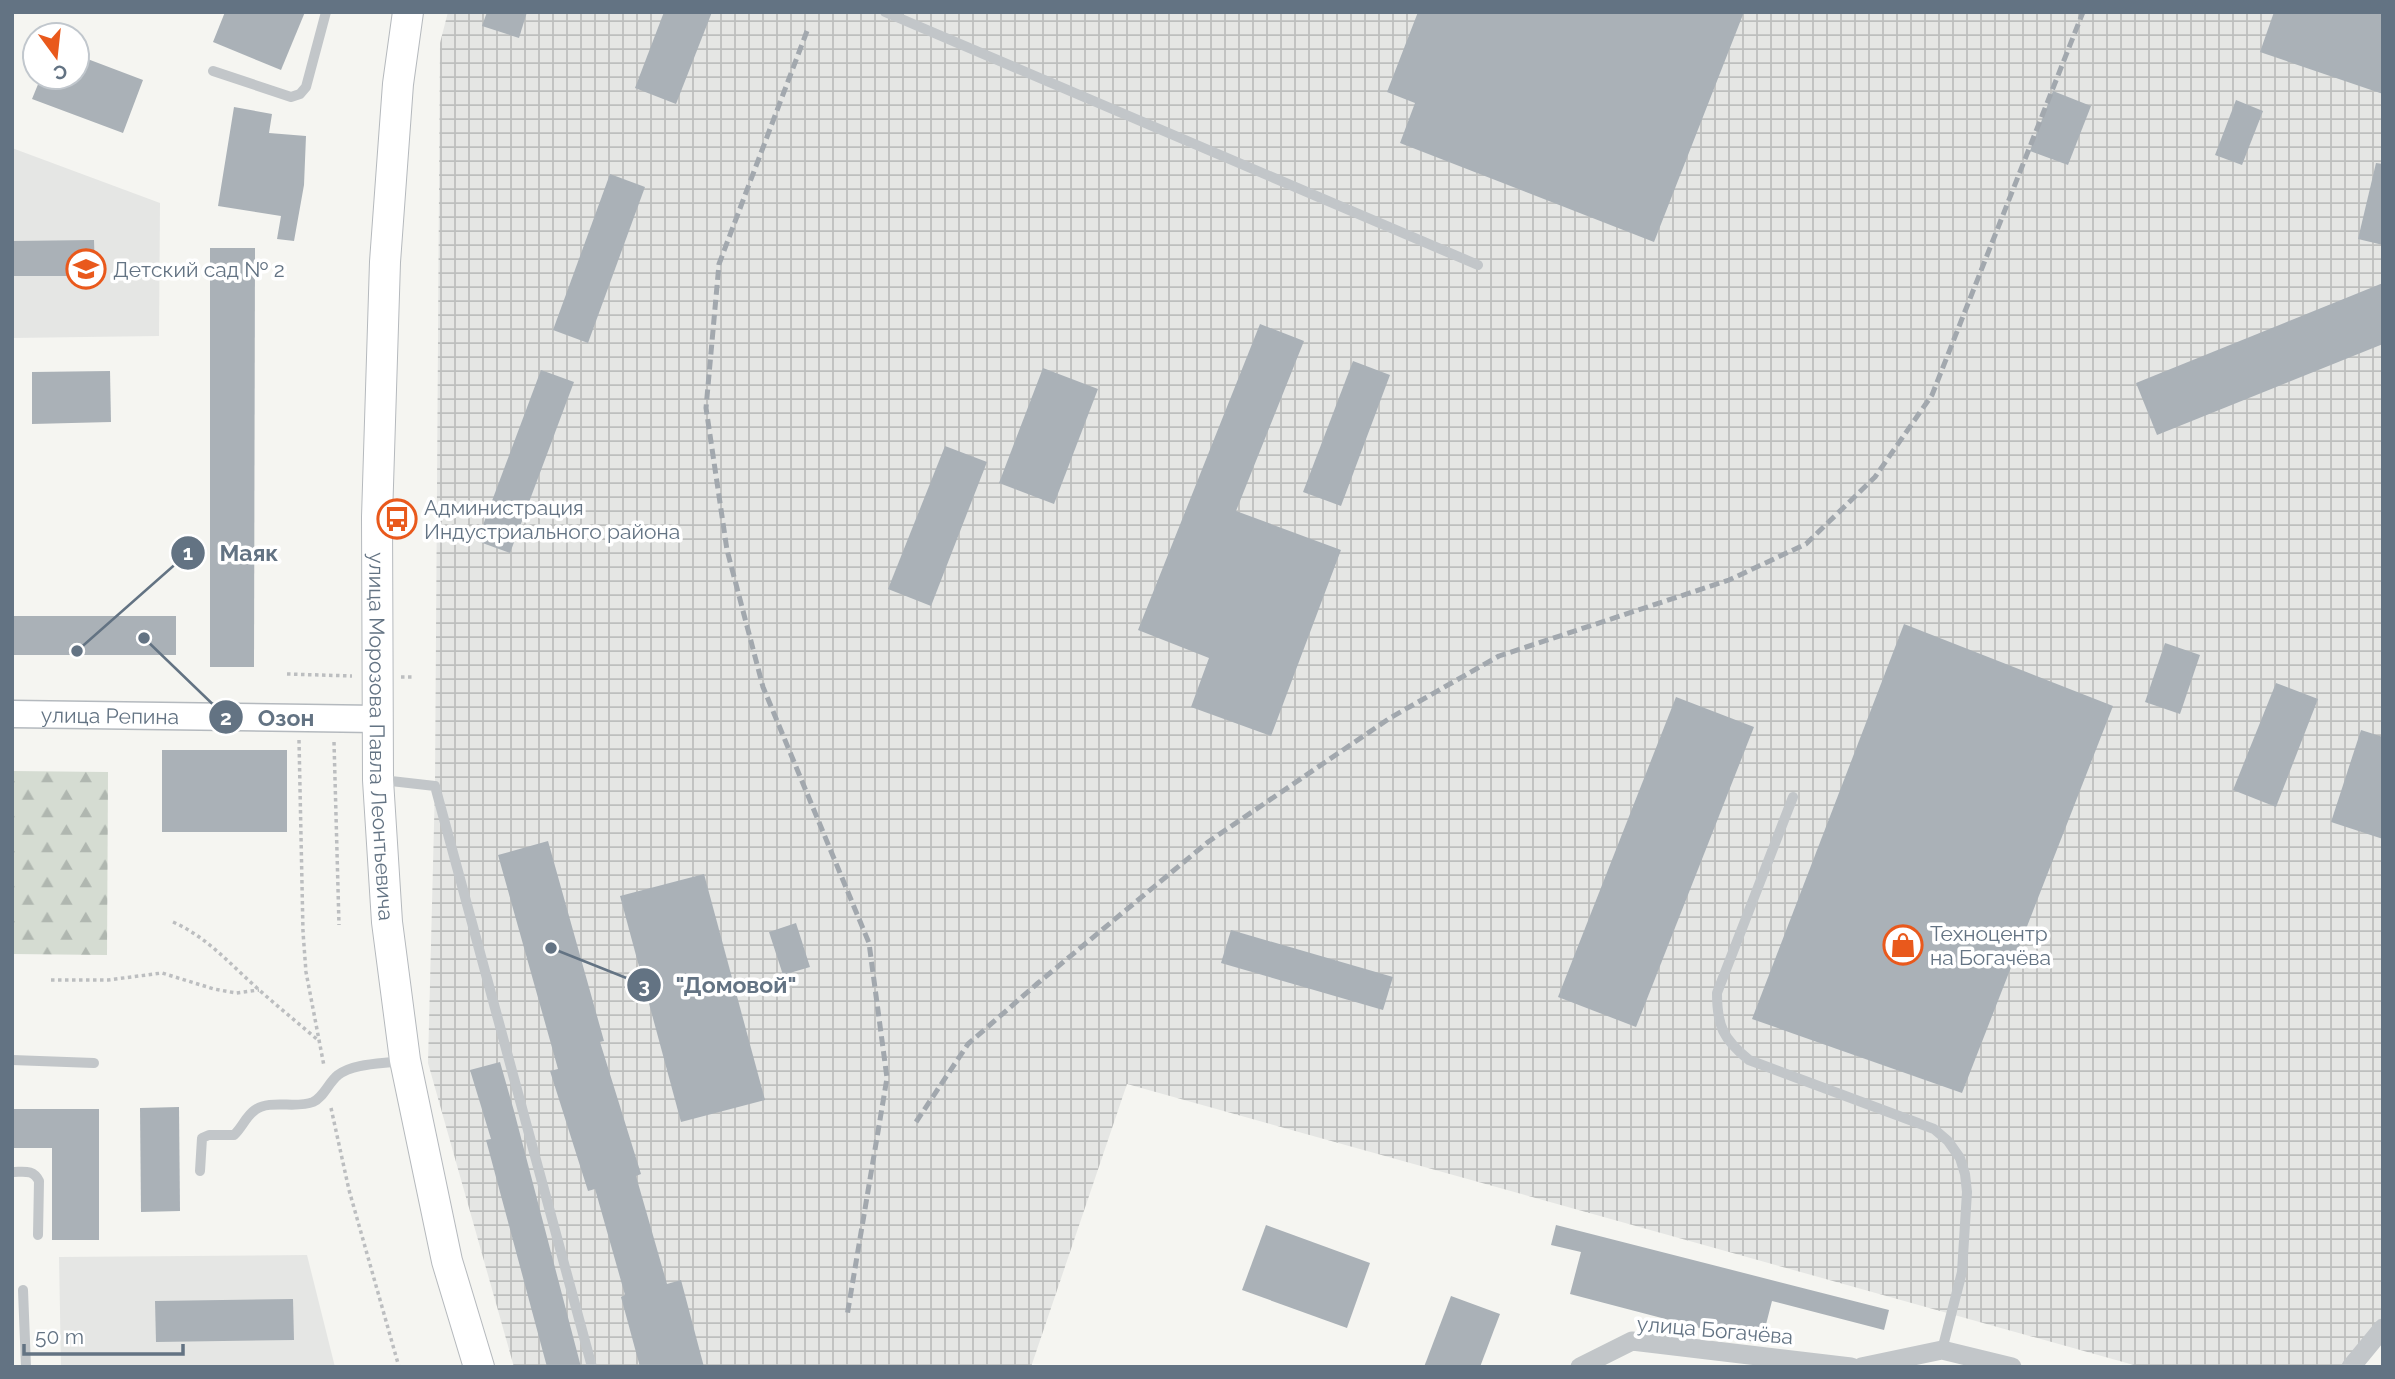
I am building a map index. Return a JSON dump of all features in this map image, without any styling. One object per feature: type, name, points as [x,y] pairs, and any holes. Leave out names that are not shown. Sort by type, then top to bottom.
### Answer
[{"type":"main road","name":"улица Морозова Павла Леонтьевича","points":[[408,12],[398,85],[385,262],[377,517],[378,780],[387,922],[405,1060],[447,1261],[479,1367]]},
{"type":"street","name":"улица Репина","points":[[12,714],[377,719]]},
{"type":"street","points":[[2351,1367],[2383,1328]]},
{"type":"street","name":"улица Богачёва","points":[[1580,1367],[1632,1341],[1850,1367]]},
{"type":"street","points":[[1861,1367],[1942,1350],[2012,1367]]},
{"type":"lane","points":[[212,71],[292,96],[300,93],[306,87],[326,12]]},
{"type":"lane","points":[[885,12],[1478,265]]},
{"type":"lane","points":[[378,780],[435,786],[592,1367]]},
{"type":"lane","points":[[1793,797],[1717,993],[1722,1032],[1734,1048],[1749,1060],[1934,1129],[1948,1141],[1960,1158],[1967,1192],[1962,1272],[1942,1350]]},
{"type":"lane","points":[[12,1060],[94,1063]]},
{"type":"lane","points":[[200,1171],[202,1138],[209,1135],[234,1135],[252,1112],[260,1107],[310,1104],[320,1098],[339,1074],[350,1069],[405,1060]]},
{"type":"lane","points":[[12,1172],[30,1172],[36,1174],[39,1181],[38,1235]]},
{"type":"lane","points":[[23,1290],[26,1367]]},
{"type":"path","points":[[299,718],[306,972],[349,1190],[399,1367]]},
{"type":"path","points":[[334,719],[339,925]]},
{"type":"path","points":[[173,922],[191,930],[211,945],[321,1042]]},
{"type":"path","points":[[51,980],[108,980],[162,973],[236,993],[259,990]]},
{"type":"shaded area","points":[[448,12],[2383,12],[2383,1323],[2346,1367],[2141,1367],[1127,1084],[1031,1367],[514,1367],[428,1063],[435,786],[440,43]]},
{"type":"shaded area","name":"Детский сад № 2","points":[[12,148],[160,203],[159,336],[12,338]]},
{"type":"shaded area","points":[[307,1255],[335,1367],[61,1367],[59,1257]]},
{"type":"green space","points":[[12,771],[108,772],[107,955],[12,954]]},
{"type":"building","points":[[225,12],[305,12],[281,70],[213,42]]},
{"type":"building","points":[[487,12],[527,12],[519,38],[482,26]]},
{"type":"building","points":[[664,12],[712,12],[676,104],[635,88]]},
{"type":"building","points":[[1418,12],[1744,12],[1654,242],[1400,143],[1415,103],[1387,92]]},
{"type":"building","points":[[2274,12],[2383,12],[2383,94],[2260,52]]},
{"type":"building","points":[[91,60],[143,80],[123,133],[32,99],[35,91],[91,91]]},
{"type":"building","points":[[2053,91],[2091,106],[2068,165],[2030,151]]},
{"type":"building","points":[[2236,100],[2263,111],[2242,165],[2215,155]]},
{"type":"building","points":[[234,107],[272,114],[269,133],[306,136],[304,185],[294,241],[277,239],[281,216],[218,206]]},
{"type":"building","points":[[2376,163],[2383,164],[2383,245],[2358,239]]},
{"type":"building","points":[[610,174],[645,187],[588,343],[553,330]]},
{"type":"building","points":[[94,240],[95,276],[12,276],[12,241]]},
{"type":"building","points":[[210,248],[255,248],[254,667],[210,667]]},
{"type":"building","points":[[2383,283],[2383,344],[2157,435],[2136,383]]},
{"type":"building","points":[[1260,324],[1304,341],[1236,511],[1341,550],[1271,736],[1191,707],[1209,658],[1138,630]]},
{"type":"building","points":[[1353,361],[1390,375],[1341,506],[1303,492]]},
{"type":"building","points":[[1043,368],[1098,389],[1054,504],[999,483]]},
{"type":"building","points":[[541,370],[574,382],[510,553],[477,541]]},
{"type":"building","points":[[110,371],[111,422],[32,424],[32,372]]},
{"type":"building","points":[[945,446],[987,462],[931,606],[888,589]]},
{"type":"building","points":[[12,616],[176,616],[176,655],[12,655]]},
{"type":"building","points":[[1904,624],[2113,706],[1962,1093],[1752,1019]]},
{"type":"building","points":[[2165,643],[2200,655],[2180,714],[2145,702]]},
{"type":"building","points":[[2276,683],[2318,699],[2276,807],[2233,790]]},
{"type":"building","points":[[1676,697],[1754,727],[1636,1027],[1558,997]]},
{"type":"building","points":[[2361,730],[2383,737],[2383,839],[2331,822]]},
{"type":"building","points":[[162,750],[287,750],[287,832],[162,832]]},
{"type":"building","points":[[548,841],[604,1041],[600,1042],[641,1174],[636,1176],[667,1284],[681,1280],[704,1367],[640,1367],[621,1297],[625,1295],[595,1189],[588,1191],[550,1071],[558,1069],[498,855]]},
{"type":"building","points":[[704,874],[765,1100],[681,1122],[620,896]]},
{"type":"building","points":[[796,923],[810,967],[783,975],[769,932]]},
{"type":"building","points":[[1231,930],[1393,977],[1383,1010],[1221,963]]},
{"type":"building","points":[[500,1062],[581,1367],[547,1367],[486,1140],[491,1139],[470,1070]]},
{"type":"building","points":[[179,1107],[180,1211],[141,1212],[140,1108]]},
{"type":"building","points":[[12,1109],[99,1109],[99,1240],[52,1240],[52,1148],[12,1148]]},
{"type":"building","points":[[1266,1225],[1370,1263],[1347,1328],[1242,1290]]},
{"type":"building","points":[[1556,1225],[1889,1310],[1884,1330],[1772,1301],[1761,1344],[1570,1294],[1581,1252],[1551,1245]]},
{"type":"building","points":[[1451,1296],[1500,1314],[1480,1367],[1424,1367]]},
{"type":"building","points":[[293,1299],[294,1340],[156,1342],[155,1301]]},
{"type":"railway","points":[[916,1122],[968,1044],[1038,983],[1208,842],[1390,718],[1499,656],[1729,580],[1806,544],[1875,477],[1932,395],[2083,12]]},
{"type":"railway","points":[[807,31],[719,264],[706,408],[727,550],[763,687],[869,943],[887,1078],[847,1316]]},
{"type":"place","name":"Детский сад № 2","points":[[86,269]]},
{"type":"place","name":"Администрация Индустриального района","points":[[397,519]]},
{"type":"place","name":"Озон","points":[[144,638]]},
{"type":"place","name":"Маяк","points":[[77,651]]},
{"type":"place","name":"Техноцентр на Богачёва","points":[[1903,945]]},
{"type":"place","name":"\"Домовой\"","points":[[551,948]]}]
